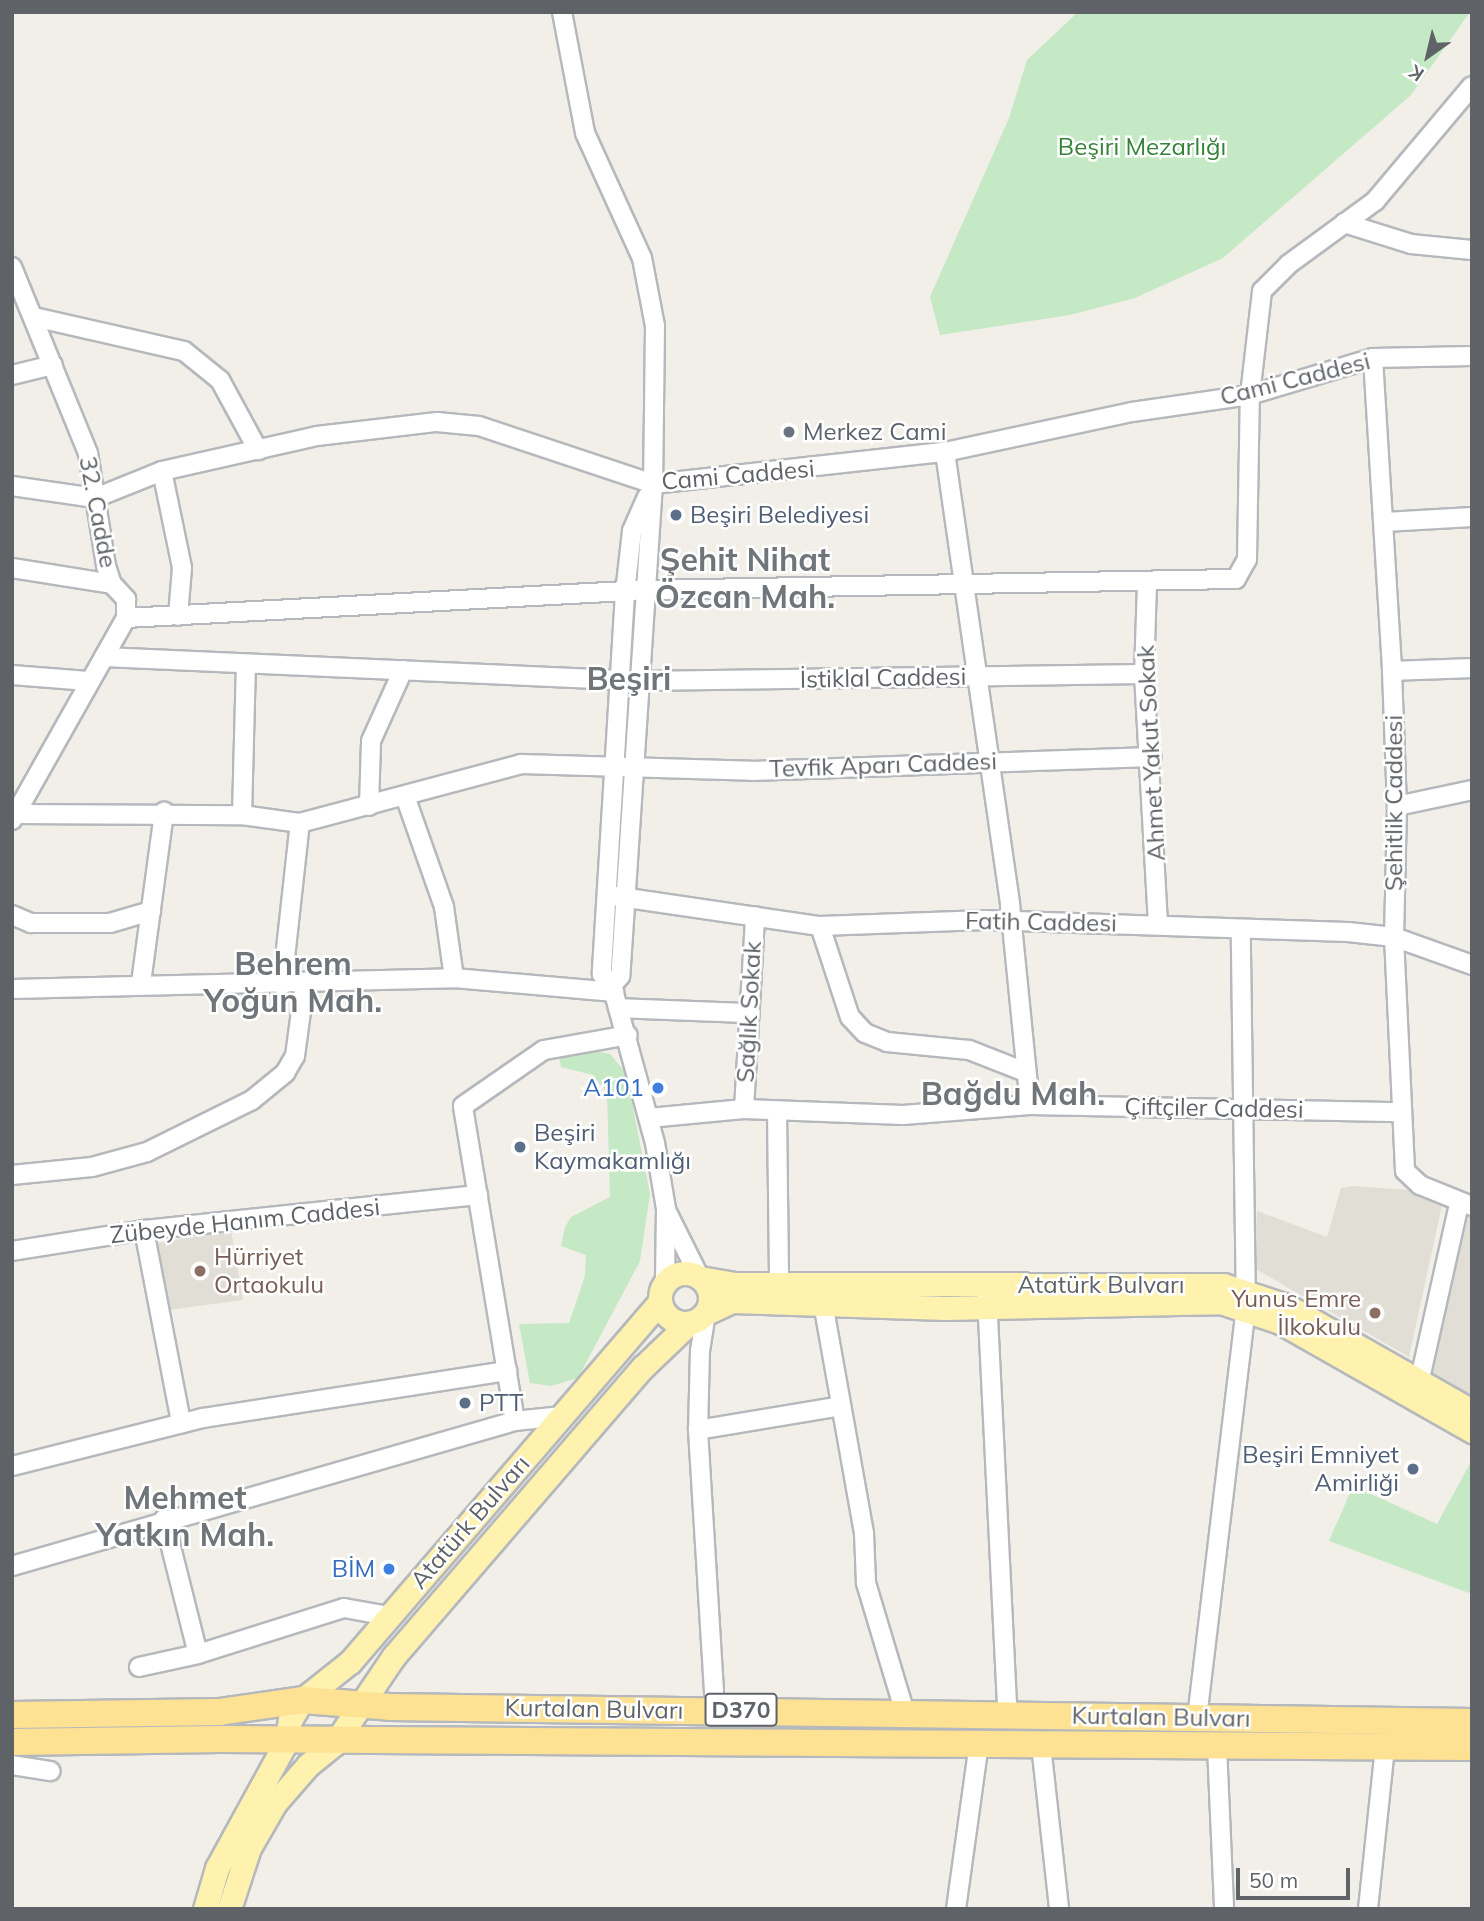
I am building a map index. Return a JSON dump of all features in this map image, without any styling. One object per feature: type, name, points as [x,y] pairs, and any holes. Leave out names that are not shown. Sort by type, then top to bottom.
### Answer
[{"type":"highway","name":"Kurtalan Bulvarı","points":[[12,1715],[219,1712],[302,1700],[367,1702],[390,1707],[904,1710],[1472,1722]]},
{"type":"highway","name":"Kurtalan Bulvarı","points":[[12,1742],[1472,1747]]},
{"type":"main road","points":[[677,1274],[700,1278],[710,1298],[698,1318],[674,1321],[662,1293],[677,1274]]},
{"type":"main road","name":"Atatürk Bulvarı","points":[[700,1278],[733,1284],[779,1282],[987,1296]]},
{"type":"main road","name":"Atatürk Bulvarı","points":[[229,1909],[249,1848],[275,1803],[308,1765],[335,1743],[367,1702],[394,1656],[643,1367],[698,1318],[732,1301],[823,1303],[1223,1285],[1245,1301],[1287,1306],[1418,1390],[1472,1431]]},
{"type":"main road","name":"Atatürk Bulvarı","points":[[205,1909],[239,1821],[286,1742],[290,1720],[302,1700],[350,1662],[562,1416],[662,1293]]},
{"type":"main road","name":"Atatürk Bulvarı","points":[[1418,1390],[1472,1411]]},
{"type":"street","points":[[562,12],[584,134],[642,258],[655,326],[653,484],[640,681],[624,765]]},
{"type":"street","points":[[13,817],[126,618],[645,590],[965,583],[1147,584],[1236,579],[1244,571],[1250,395],[1262,291],[1289,264],[1375,201],[1472,86]]},
{"type":"street","points":[[1344,223],[1411,244],[1472,250]]},
{"type":"street","name":"32. Cadde","points":[[12,267],[88,453],[112,584],[125,599],[126,618]]},
{"type":"street","points":[[34,317],[184,351],[220,380],[258,450]]},
{"type":"street","name":"Cami Caddesi","points":[[96,498],[162,471],[317,436],[437,422],[479,426],[653,484],[945,452],[1132,412],[1250,395],[1373,358],[1472,356]]},
{"type":"street","name":"Şehitlik Caddesi","points":[[1373,358],[1392,671],[1397,806],[1394,937],[1405,1171],[1420,1185],[1466,1205]]},
{"type":"street","points":[[12,375],[53,365]]},
{"type":"street","points":[[945,452],[965,583],[975,677],[990,760],[1030,1105]]},
{"type":"street","points":[[162,471],[182,568],[178,616]]},
{"type":"street","points":[[653,484],[632,531],[625,593],[621,680],[624,765],[616,896],[620,976],[615,995],[649,1118],[666,1209],[662,1293]]},
{"type":"street","points":[[12,486],[96,498]]},
{"type":"street","points":[[1385,522],[1472,517]]},
{"type":"street","points":[[12,568],[112,584]]},
{"type":"street","name":"Ahmet Yakut Sokak","points":[[1147,584],[1144,674],[1152,757],[1157,923]]},
{"type":"street","name":"İstiklal Caddesi","points":[[104,657],[246,667],[403,670],[640,681],[1144,674]]},
{"type":"street","points":[[242,815],[246,667]]},
{"type":"street","points":[[1392,671],[1472,667]]},
{"type":"street","points":[[369,806],[371,741],[403,670]]},
{"type":"street","points":[[12,675],[88,681]]},
{"type":"street","name":"Tevfik Aparı Caddesi","points":[[300,823],[521,764],[624,765],[752,771],[990,760],[1152,757]]},
{"type":"street","points":[[1397,806],[1472,790]]},
{"type":"street","points":[[405,796],[444,907],[454,978]]},
{"type":"street","points":[[13,817],[164,813],[242,815],[300,823],[282,985]]},
{"type":"street","points":[[141,983],[164,813]]},
{"type":"street","name":"Fatih Caddesi","points":[[616,896],[820,926],[1157,923],[1394,937],[1472,965]]},
{"type":"street","points":[[12,915],[31,923],[110,923],[151,911]]},
{"type":"street","name":"Sağlık Sokak","points":[[744,1109],[755,916]]},
{"type":"street","points":[[820,926],[846,1007],[865,1033],[887,1042],[921,1041],[969,1050],[1025,1072]]},
{"type":"street","points":[[1197,1718],[1245,1301],[1241,929]]},
{"type":"street","points":[[12,989],[141,983],[282,985],[454,978],[750,1013]]},
{"type":"street","points":[[12,1175],[92,1167],[147,1152],[252,1100],[285,1073],[295,1056],[305,982]]},
{"type":"street","points":[[515,1421],[463,1106],[544,1050],[628,1035]]},
{"type":"street","name":"Çiftçiler Caddesi","points":[[649,1118],[744,1109],[903,1115],[1030,1105],[1402,1112]]},
{"type":"street","name":"Sağlık Sokak","points":[[777,1112],[779,1282]]},
{"type":"street","name":"Zübeyde Hanım Caddesi","points":[[12,1251],[144,1230],[478,1195]]},
{"type":"street","points":[[1418,1390],[1466,1205]]},
{"type":"street","points":[[666,1209],[700,1278]]},
{"type":"street","points":[[144,1230],[181,1423]]},
{"type":"street","points":[[987,1296],[1007,1712]]},
{"type":"street","points":[[823,1303],[864,1533],[866,1583],[904,1710]]},
{"type":"street","points":[[698,1318],[698,1430],[715,1710]]},
{"type":"street","points":[[12,1466],[181,1423],[507,1371]]},
{"type":"street","points":[[698,1430],[841,1406]]},
{"type":"street","points":[[12,1566],[164,1519],[515,1421],[562,1416]]},
{"type":"street","points":[[164,1519],[198,1654]]},
{"type":"street","points":[[139,1667],[198,1654],[344,1608],[389,1616]]},
{"type":"street","points":[[956,1909],[979,1744]]},
{"type":"street","points":[[1041,1745],[1059,1909]]},
{"type":"street","points":[[1217,1746],[1224,1909]]},
{"type":"street","points":[[1368,1909],[1385,1747]]},
{"type":"street","points":[[12,1765],[51,1771]]},
{"type":"shaded area","name":"Yunus Emre İlkokulu","points":[[1353,1186],[1409,1190],[1442,1205],[1409,1357],[1254,1268],[1257,1211],[1327,1237],[1341,1188]]},
{"type":"shaded area","points":[[1469,1212],[1472,1212],[1472,1399],[1431,1376]]},
{"type":"shaded area","name":"Hürriyet Ortaokulu","points":[[231,1230],[243,1300],[169,1310],[157,1243]]},
{"type":"green space","name":"Beşiri Mezarlığı","points":[[1078,12],[1470,12],[1410,96],[1223,258],[1135,298],[1070,315],[940,335],[930,297],[1009,118],[1027,60]]},
{"type":"green space","points":[[587,1049],[610,1054],[626,1073],[650,1194],[640,1261],[578,1378],[551,1386],[530,1383],[519,1324],[569,1323],[585,1276],[586,1255],[561,1246],[565,1227],[571,1217],[610,1197],[607,1093],[593,1075],[561,1067],[559,1057]]},
{"type":"green space","points":[[1472,1460],[1472,1594],[1329,1541],[1353,1486],[1437,1524]]},
{"type":"place","name":"Merkez Cami","points":[[789,432]]},
{"type":"place","name":"Beşiri Belediyesi","points":[[676,515]]},
{"type":"place","name":"A101","points":[[658,1088]]},
{"type":"place","name":"Beşiri Kaymakamlığı","points":[[520,1147]]},
{"type":"place","name":"Hürriyet Ortaokulu","points":[[200,1271]]},
{"type":"place","name":"Yunus Emre İlkokulu","points":[[1375,1313]]},
{"type":"place","name":"PTT","points":[[465,1403]]},
{"type":"place","name":"Beşiri Emniyet Amirliği","points":[[1413,1469]]},
{"type":"place","name":"BİM","points":[[389,1569]]},
{"type":"district","name":"Şehit Nihat Özcan Mah.","points":[[745,578]]},
{"type":"district","name":"Beşiri","points":[[629,678]]},
{"type":"district","name":"Behrem Yoğun Mah.","points":[[293,982]]},
{"type":"district","name":"Bağdu Mah.","points":[[1013,1093]]},
{"type":"district","name":"Mehmet Yatkın Mah.","points":[[185,1516]]}]
